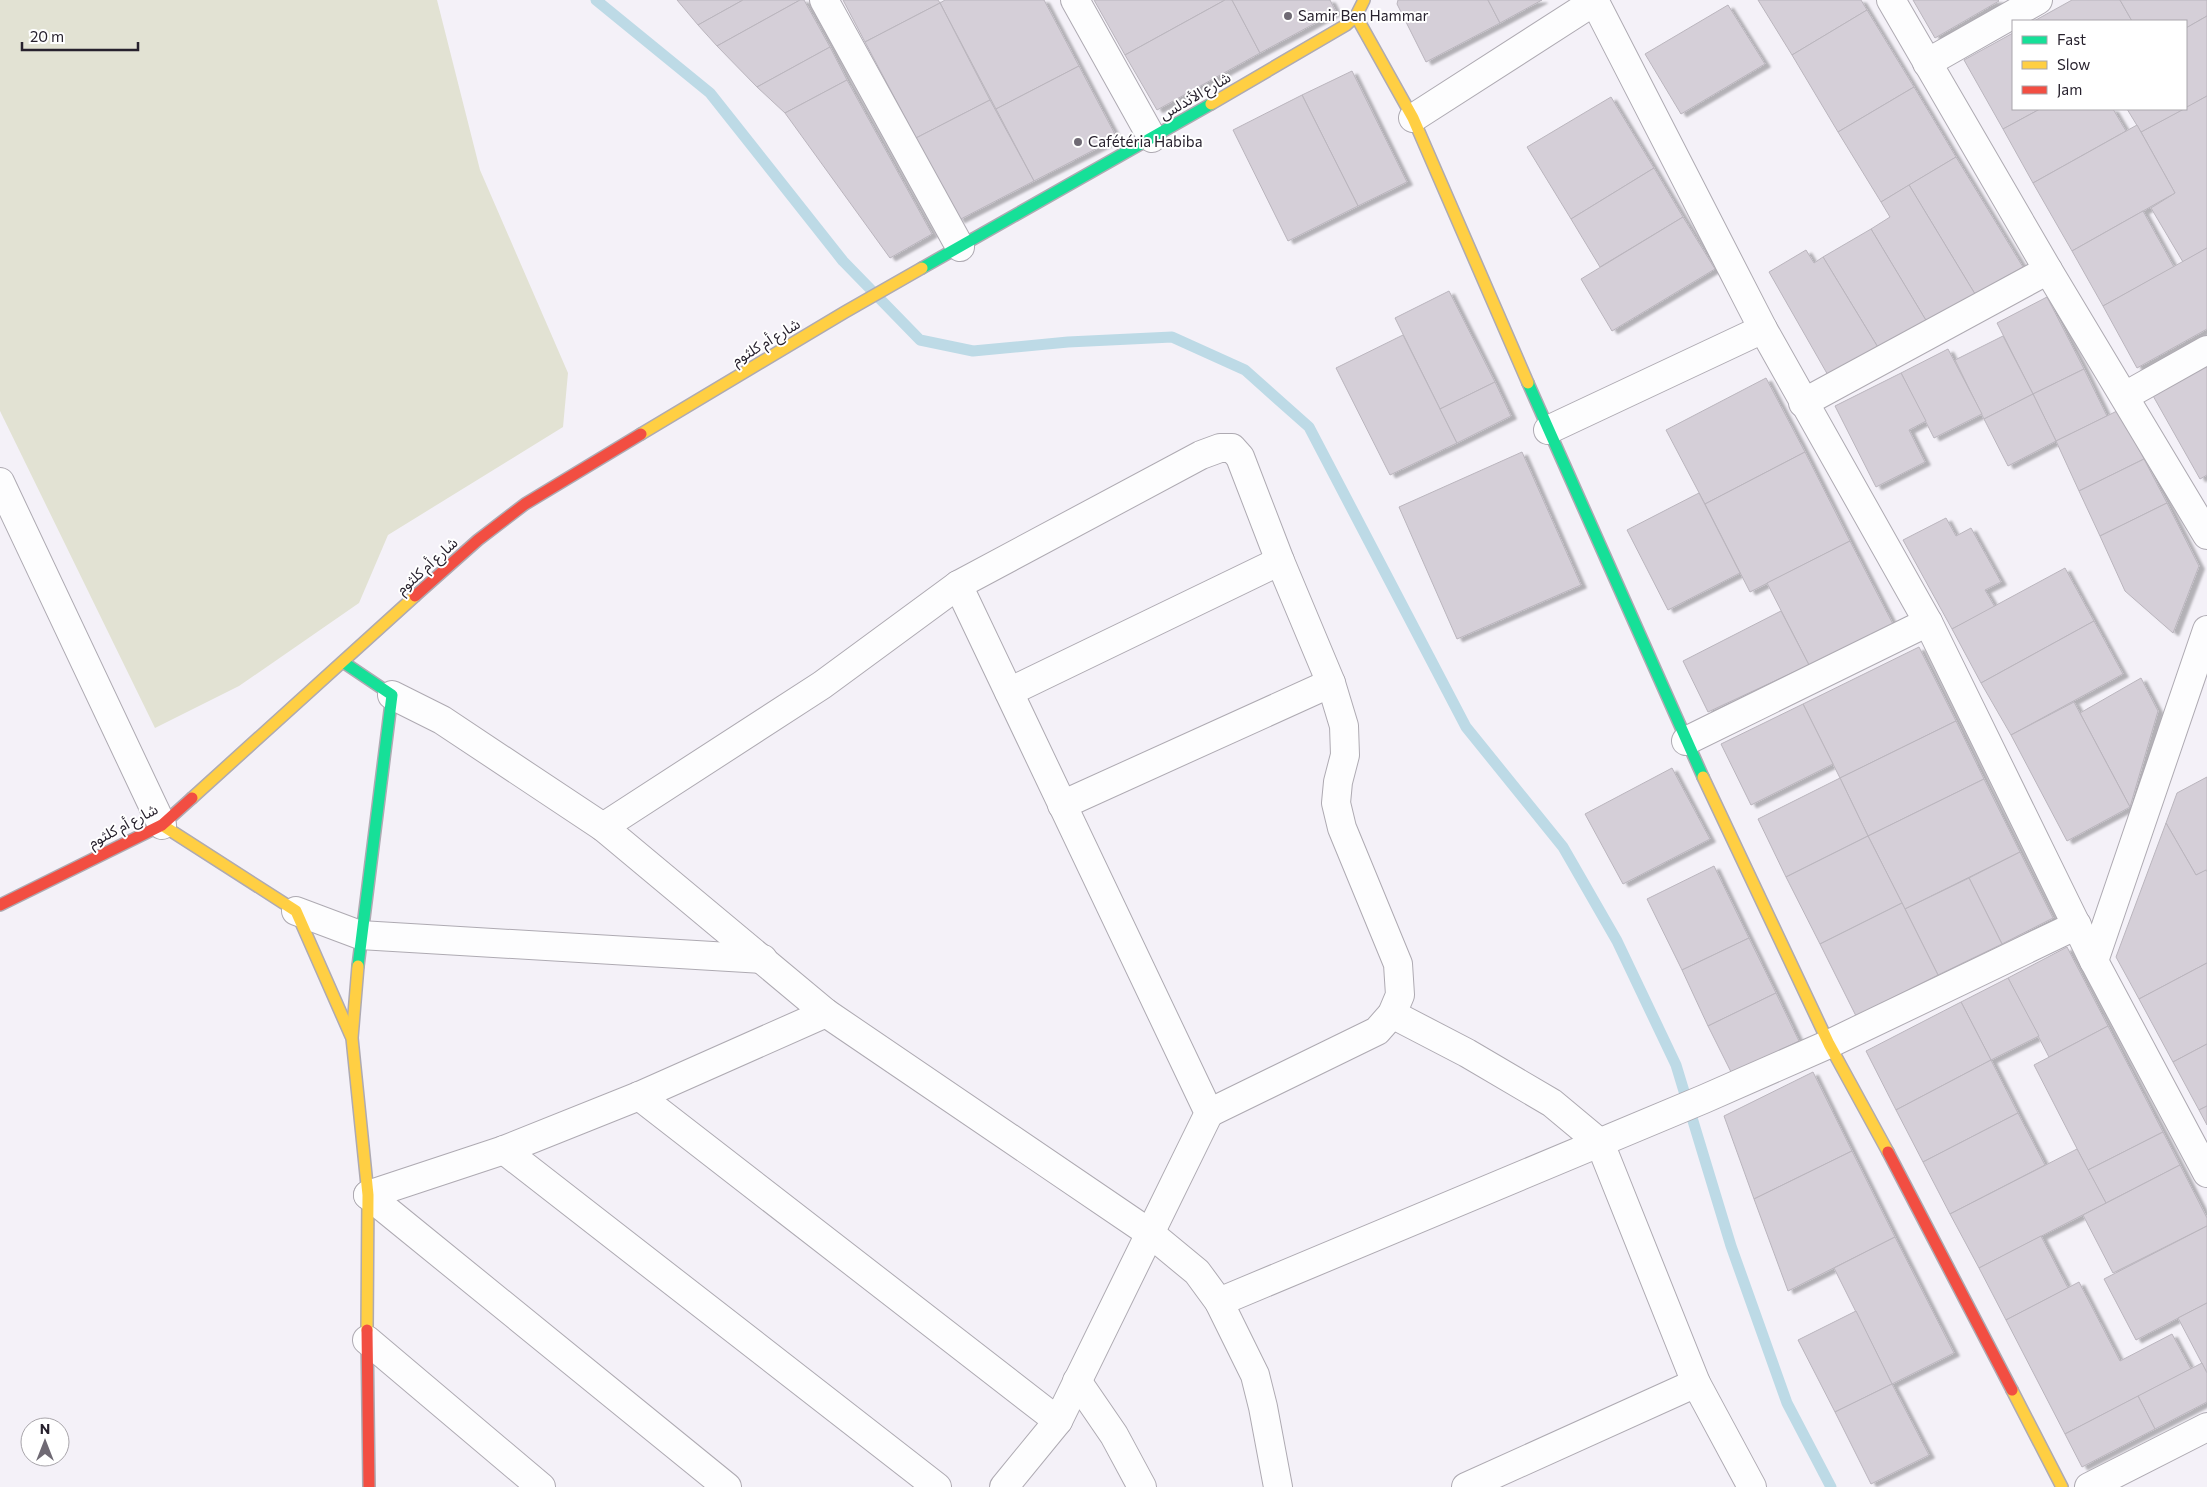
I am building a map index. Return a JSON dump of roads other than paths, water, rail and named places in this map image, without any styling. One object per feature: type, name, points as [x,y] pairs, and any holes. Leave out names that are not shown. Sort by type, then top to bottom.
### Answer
[{"type":"street","points":[[824,0],[960,247]]},
{"type":"street","points":[[1075,0],[1152,138]]},
{"type":"street","points":[[1891,0],[2048,270],[2207,535]]},
{"type":"street","points":[[1927,63],[2038,0]]},
{"type":"street","points":[[1413,118],[1594,1],[1763,329],[1928,622],[2094,961],[2207,1173]]},
{"type":"street","points":[[1359,6],[1413,118],[1548,430],[1686,740],[1829,1044],[1886,1147],[2062,1487]]},
{"type":"street","name":"شارع الأندلس","points":[[900,280],[1152,138],[1346,25],[1359,6]]},
{"type":"street","points":[[1803,403],[2048,270]]},
{"type":"street","name":"شارع أم كلثوم","points":[[0,905],[162,825],[478,540],[525,504],[900,280]]},
{"type":"street","points":[[1548,430],[1763,329]]},
{"type":"street","points":[[2125,396],[2207,350]]},
{"type":"street","points":[[603,826],[822,685],[958,585],[1201,455],[1220,448],[1232,448],[1240,457],[1280,561],[1331,683],[1344,726],[1345,755],[1338,782],[1336,803],[1342,828],[1398,964],[1400,995],[1392,1014],[1377,1031],[1209,1113],[1058,1421],[1004,1487]]},
{"type":"street","points":[[0,482],[162,825],[296,911],[360,935],[763,960]]},
{"type":"street","points":[[1009,692],[1280,561]]},
{"type":"street","points":[[958,585],[1209,1113]]},
{"type":"street","points":[[1686,740],[1928,622]]},
{"type":"street","points":[[2094,961],[2207,630]]},
{"type":"street","points":[[343,662],[392,695],[442,720],[603,826],[826,1013],[1151,1234],[1197,1272],[1219,1302],[1255,1375],[1278,1487]]},
{"type":"street","points":[[1062,805],[1331,683]]},
{"type":"street","points":[[369,1487],[368,1195],[352,1038],[360,935],[392,695]]},
{"type":"street","points":[[296,911],[352,1038]]},
{"type":"street","points":[[1219,1302],[1704,1099],[1829,1044],[2077,925]]},
{"type":"street","points":[[368,1195],[504,1150],[639,1096],[826,1013]]},
{"type":"street","points":[[1392,1014],[1467,1052],[1552,1103],[1600,1143],[1696,1383],[1752,1487]]},
{"type":"street","points":[[639,1096],[1058,1421]]},
{"type":"street","points":[[504,1150],[937,1487]]},
{"type":"street","points":[[368,1195],[727,1487]]},
{"type":"street","points":[[367,1340],[540,1487]]},
{"type":"street","points":[[1077,1381],[1114,1435],[1142,1487]]},
{"type":"street","points":[[1466,1487],[1696,1383]]},
{"type":"street","points":[[2089,1487],[2207,1427]]},
{"type":"waterway","points":[[596,0],[710,93],[843,261],[920,340],[973,351],[1068,342],[1172,337],[1245,370],[1309,427],[1466,727],[1563,847],[1617,941],[1676,1065],[1731,1246],[1787,1403],[1831,1487]]},
{"type":"place","name":"Samir Ben Hammar","points":[[1288,16]]},
{"type":"place","name":"Cafétéria Habiba","points":[[1078,142]]}]
